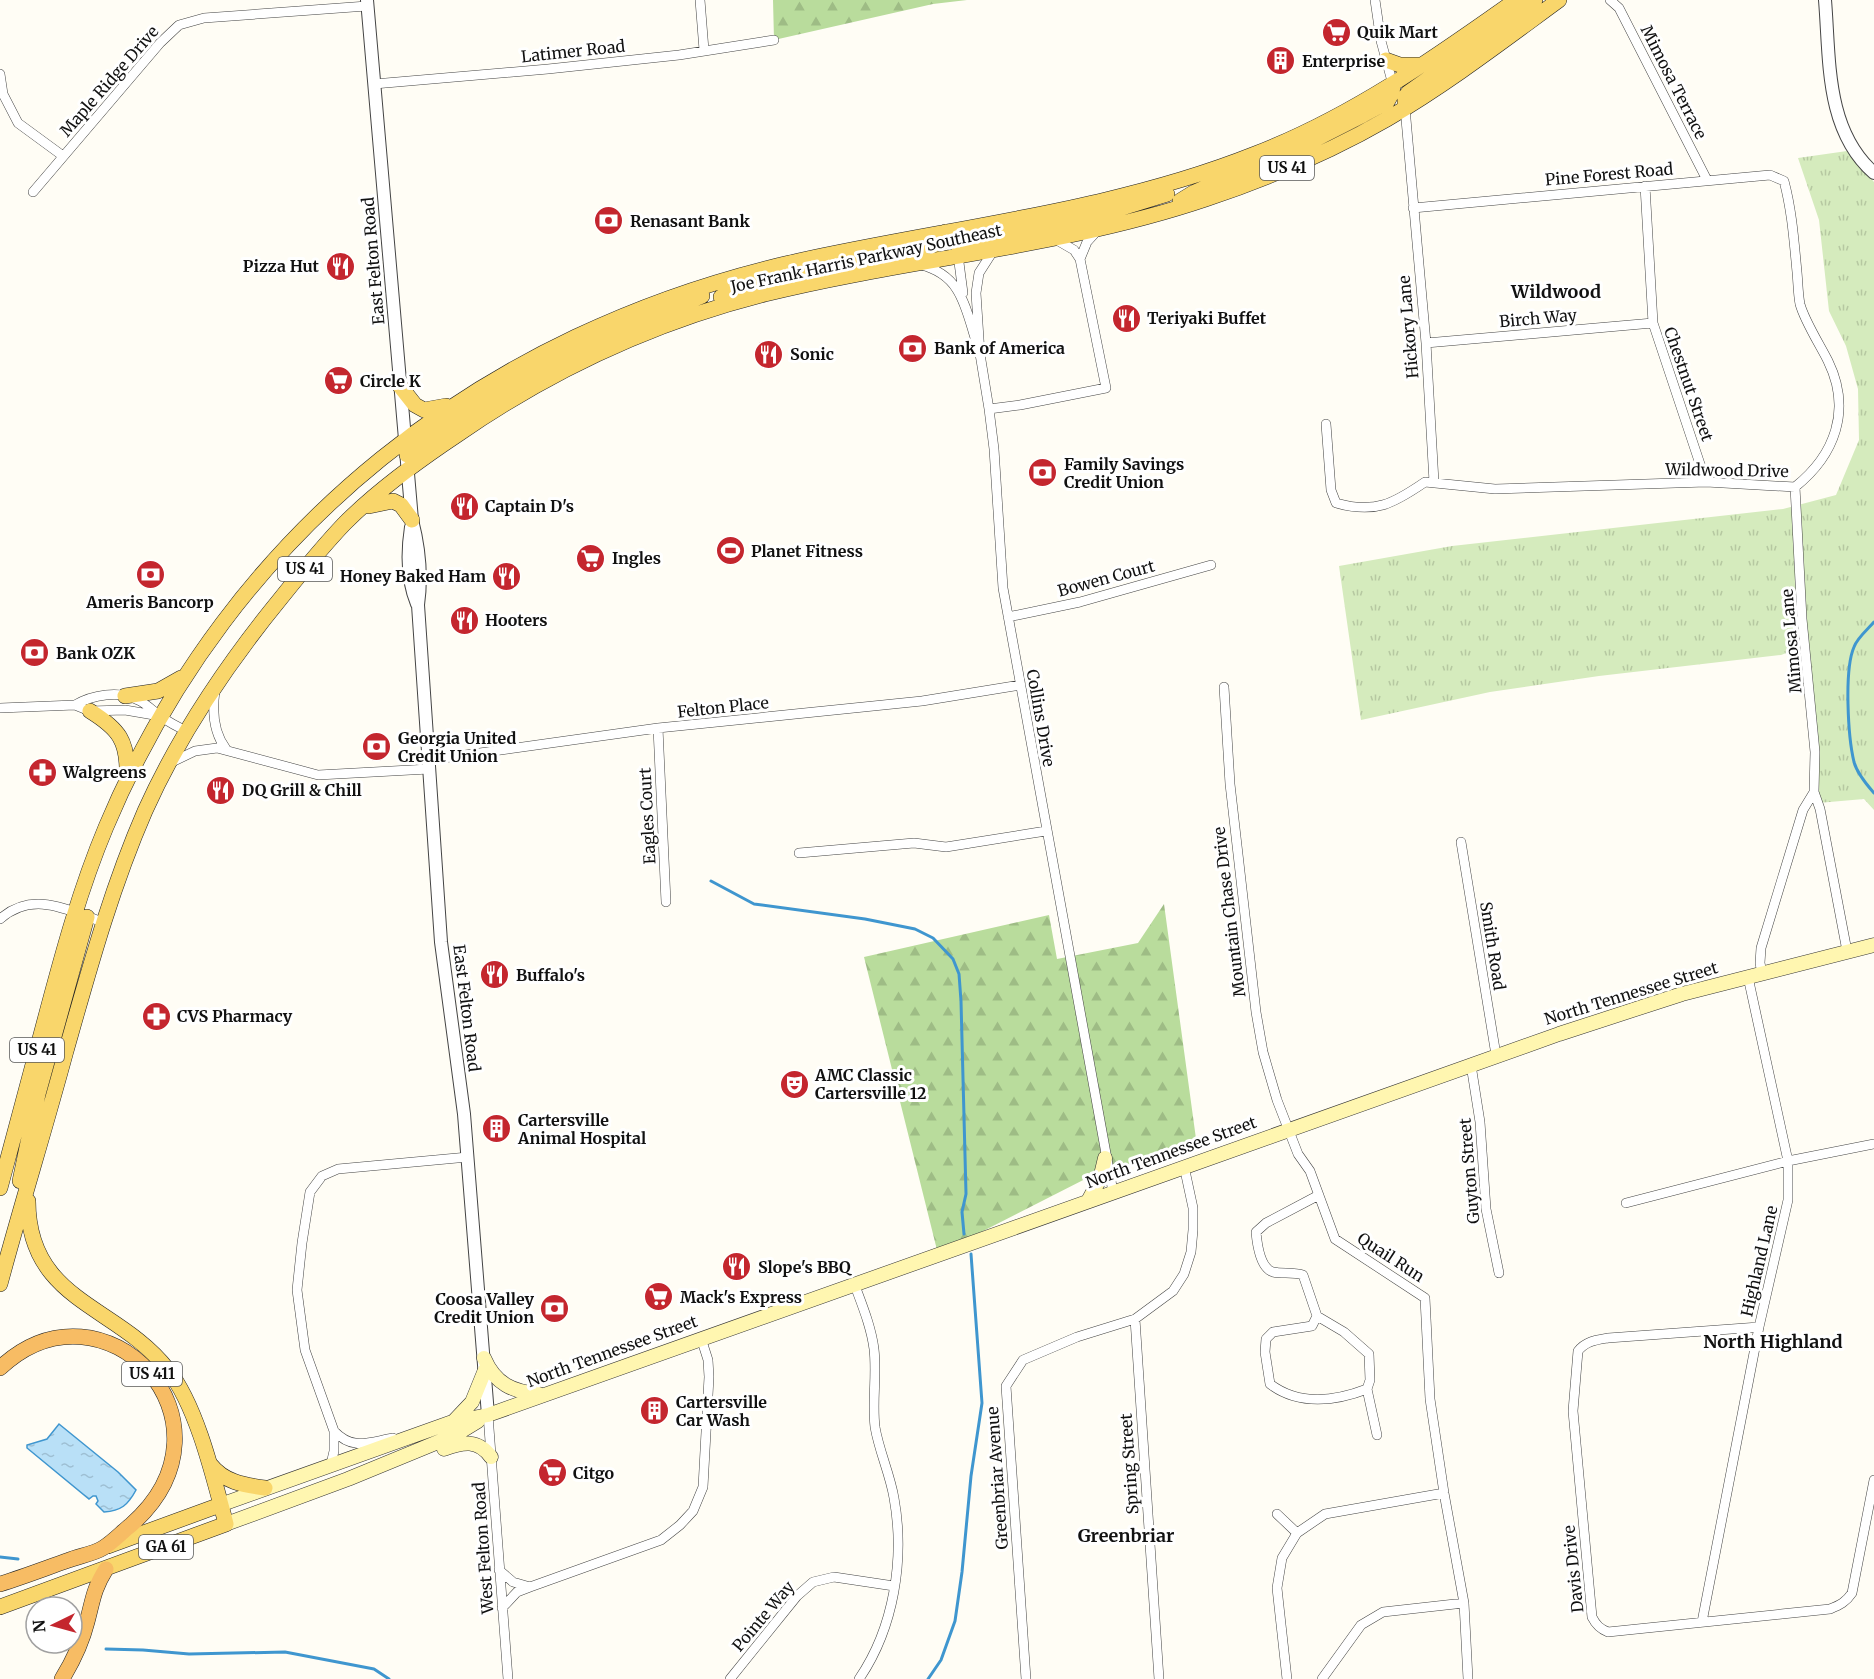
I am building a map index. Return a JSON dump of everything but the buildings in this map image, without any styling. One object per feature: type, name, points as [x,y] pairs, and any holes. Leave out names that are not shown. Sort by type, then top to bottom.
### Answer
[{"type":"highway","name":"US 411","points":[[0,1368],[22,1350],[40,1342],[82,1337],[113,1345],[148,1370],[160,1385],[169,1405],[174,1425],[175,1450],[161,1491],[147,1509],[103,1548],[0,1584]]},
{"type":"highway","points":[[62,1679],[79,1646],[87,1623],[93,1593],[106,1569]]},
{"type":"main road","name":"Joe Frank Harris Parkway Southeast","points":[[0,1284],[103,922],[129,849],[167,765],[186,731],[243,645],[346,522],[361,509],[407,454],[457,402],[507,372],[584,332],[660,300],[736,276],[821,256],[1091,204],[1200,174],[1292,139],[1339,116],[1424,65],[1516,0]]},
{"type":"main road","points":[[1405,108],[1405,97],[1408,93],[1495,32],[1535,0]]},
{"type":"main road","name":"Joe Frank Harris Parkway Southeast","points":[[0,1188],[100,841],[127,779],[160,716],[234,607],[288,544],[329,502],[407,454],[492,411],[544,380],[608,349],[688,317],[763,295],[1050,238],[1162,212],[1228,191],[1299,163],[1405,108],[1559,0]]},
{"type":"main road","points":[[1386,60],[1400,65],[1424,65]]},
{"type":"main road","points":[[1162,212],[1193,193],[1302,146],[1363,116],[1387,102],[1393,85]]},
{"type":"main road","points":[[958,255],[960,246],[967,242],[1124,209],[1179,190],[1192,183],[1200,174]]},
{"type":"main road","points":[[688,317],[709,302],[781,277],[938,244],[944,240],[945,232]]},
{"type":"main road","points":[[407,454],[535,372],[602,338],[734,283],[736,276]]},
{"type":"main road","points":[[400,386],[415,405],[424,410],[434,410],[457,402]]},
{"type":"main road","points":[[361,509],[393,501],[401,505],[412,520]]},
{"type":"main road","points":[[125,696],[158,690],[186,675]]},
{"type":"main road","points":[[90,711],[119,735],[127,752],[127,779]]},
{"type":"main road","points":[[19,1216],[18,1194],[22,1168],[80,915]]},
{"type":"main road","name":"North Tennessee Street","points":[[220,1505],[452,1422],[488,1415],[1496,1055],[1616,1015],[1762,973],[1874,945]]},
{"type":"main road","points":[[1088,1201],[1100,1179],[1105,1158]]},
{"type":"main road","points":[[28,1182],[30,1228],[39,1256],[50,1273],[65,1288],[156,1355],[170,1371],[187,1402],[209,1463],[226,1524]]},
{"type":"main road","points":[[484,1364],[507,1386],[524,1392],[544,1394]]},
{"type":"main road","points":[[452,1422],[472,1402],[484,1364]]},
{"type":"main road","name":"North Tennessee Street","points":[[106,1569],[348,1479],[455,1435],[488,1415]]},
{"type":"main road","points":[[348,1479],[390,1469],[465,1442],[477,1445],[491,1458]]},
{"type":"main road","points":[[209,1463],[230,1481],[266,1488]]},
{"type":"main road","name":"GA 61","points":[[103,1548],[220,1505]]},
{"type":"main road","name":"GA 61","points":[[0,1607],[106,1569]]},
{"type":"street","points":[[700,0],[704,50]]},
{"type":"street","points":[[1375,0],[1381,41],[1393,85]]},
{"type":"street","name":"Mimosa Terrace","points":[[1610,0],[1619,8],[1707,180]]},
{"type":"street","points":[[1825,0],[1837,116],[1853,151],[1874,173]]},
{"type":"street","name":"East Felton Road","points":[[367,3],[412,520],[408,547],[411,589],[418,605],[444,969],[468,1157],[488,1415]]},
{"type":"street","name":"Maple Ridge Drive","points":[[33,192],[134,71],[178,25],[204,18],[367,3]]},
{"type":"street","name":"Latimer Road","points":[[374,84],[679,55],[774,40]]},
{"type":"street","points":[[0,74],[3,94],[18,123],[63,156]]},
{"type":"street","name":"Hickory Lane","points":[[1405,108],[1434,482]]},
{"type":"street","name":"Pine Forest Road","points":[[1413,208],[1770,175],[1784,181],[1790,203]]},
{"type":"street","name":"Chestnut Street","points":[[1645,186],[1653,323],[1706,482]]},
{"type":"street","name":"Wildwood Drive","points":[[1434,482],[1495,489],[1706,482],[1796,487],[1818,466],[1828,451],[1835,435],[1839,400],[1830,364],[1800,305],[1790,203]]},
{"type":"street","points":[[1080,259],[1090,238],[1101,227]]},
{"type":"street","points":[[989,409],[1106,388],[1080,259],[1069,246],[1050,238]]},
{"type":"street","name":"Collins Drive","points":[[994,248],[979,273],[976,286],[980,354],[989,409],[1004,588],[1105,1158],[1113,1192]]},
{"type":"street","points":[[958,255],[964,304]]},
{"type":"street","points":[[916,264],[945,274],[956,286],[980,354]]},
{"type":"street","name":"Birch Way","points":[[1425,343],[1653,323]]},
{"type":"street","points":[[1326,424],[1331,490],[1336,503],[1353,508],[1385,506],[1399,500],[1425,482],[1434,482]]},
{"type":"street","name":"Mimosa Lane","points":[[1796,487],[1802,619],[1815,752],[1814,792],[1820,808],[1847,951]]},
{"type":"street","name":"Bowen Court","points":[[1008,617],[1080,602],[1211,565]]},
{"type":"street","points":[[217,683],[213,712],[214,726],[226,749]]},
{"type":"street","name":"Felton Place","points":[[226,749],[318,775],[429,764],[658,728],[922,701],[1020,685]]},
{"type":"street","name":"Mountain Chase Drive","points":[[1224,687],[1230,784],[1257,1018],[1263,1052],[1288,1130]]},
{"type":"street","points":[[75,705],[89,697],[125,696],[140,700],[160,716],[186,731]]},
{"type":"street","points":[[0,708],[75,705],[90,711],[125,710],[160,716]]},
{"type":"street","name":"Eagles Court","points":[[658,728],[666,902]]},
{"type":"street","points":[[167,765],[183,755],[202,749],[226,749]]},
{"type":"street","name":"Mimosa Lane","points":[[1762,973],[1761,948],[1803,810],[1814,792]]},
{"type":"street","points":[[799,853],[914,843],[946,847],[1046,831]]},
{"type":"street","name":"Smith Road","points":[[1461,842],[1496,1055]]},
{"type":"street","points":[[0,919],[18,906],[34,903],[45,904],[103,922]]},
{"type":"street","name":"Highland Lane","points":[[1702,1623],[1759,1327],[1788,1200],[1788,1161],[1748,977]]},
{"type":"street","name":"Guyton Street","points":[[1471,1065],[1480,1122],[1486,1209],[1499,1273]]},
{"type":"street","name":"Quail Run","points":[[1288,1130],[1298,1154],[1310,1171],[1335,1239],[1425,1298],[1430,1399],[1464,1603],[1468,1679]]},
{"type":"street","points":[[1626,1203],[1788,1161],[1874,1144]]},
{"type":"street","points":[[331,1464],[334,1451],[334,1431],[305,1350],[298,1311],[299,1268],[310,1191],[322,1176],[338,1169],[468,1157]]},
{"type":"street","name":"Greenbriar Avenue","points":[[1026,1679],[1006,1386],[1023,1360],[1077,1337],[1135,1319],[1173,1291],[1184,1274],[1191,1252],[1193,1230],[1193,1208],[1184,1166]]},
{"type":"street","points":[[1319,1195],[1266,1223],[1256,1232],[1257,1243],[1266,1267],[1271,1272],[1303,1275],[1317,1316],[1344,1332],[1369,1354],[1370,1380],[1367,1389],[1377,1435]]},
{"type":"street","points":[[854,1283],[872,1335],[875,1359],[875,1428],[890,1480],[895,1507],[898,1552],[894,1586],[881,1635],[859,1679]]},
{"type":"street","points":[[1317,1316],[1312,1326],[1273,1332],[1266,1339],[1265,1352],[1270,1384],[1296,1398],[1320,1400],[1349,1396],[1367,1389]]},
{"type":"street","name":"Spring Street","points":[[1135,1319],[1159,1679]]},
{"type":"street","name":"Davis Drive","points":[[1759,1327],[1608,1338],[1583,1345],[1578,1351],[1573,1411],[1592,1617],[1598,1627],[1608,1632],[1702,1623],[1830,1609],[1846,1601],[1852,1593],[1874,1480]]},
{"type":"street","points":[[502,1608],[516,1592],[661,1540],[693,1511],[703,1487],[709,1387],[708,1360],[701,1338]]},
{"type":"street","name":"West Felton Road","points":[[488,1415],[508,1679]]},
{"type":"street","points":[[334,1431],[347,1442],[358,1444],[418,1434]]},
{"type":"street","points":[[1287,1679],[1277,1588],[1282,1558],[1297,1533],[1325,1514],[1444,1493]]},
{"type":"street","points":[[1277,1514],[1297,1533]]},
{"type":"street","points":[[499,1570],[513,1582],[530,1587]]},
{"type":"street","name":"Pointe Way","points":[[730,1679],[797,1596],[813,1582],[834,1577],[894,1586]]},
{"type":"street","points":[[1322,1679],[1361,1625],[1383,1612],[1464,1603]]},
{"type":"green space","points":[[773,0],[967,0],[933,4],[774,40]]},
{"type":"green space","points":[[1847,151],[1874,182],[1874,810],[1864,799],[1818,803],[1805,646],[1781,655],[1599,676],[1490,692],[1361,720],[1339,566],[1452,546],[1783,509],[1836,495],[1859,440],[1858,389],[1846,346],[1829,311],[1819,220],[1798,158]]},
{"type":"green space","points":[[1164,904],[1197,1146],[1097,1173],[938,1254],[864,957],[1049,915],[1057,959],[1138,943]]},
{"type":"water","points":[[59,1424],[118,1472],[136,1490],[123,1506],[104,1512],[96,1504],[98,1501],[96,1496],[89,1499],[27,1448],[27,1445],[47,1439]]},
{"type":"waterway","points":[[1874,622],[1855,644],[1848,687],[1850,737],[1854,762],[1865,783],[1874,793]]},
{"type":"waterway","points":[[711,881],[754,904],[865,919],[915,929],[933,938],[953,959],[959,974],[961,1001],[966,1194],[962,1212],[964,1234]]},
{"type":"waterway","points":[[928,1679],[941,1660],[955,1621],[971,1476],[982,1403],[971,1254]]},
{"type":"waterway","points":[[0,1557],[18,1559]]},
{"type":"waterway","points":[[106,1649],[189,1654],[285,1652],[374,1669],[389,1679]]},
{"type":"place","name":"Quik Mart","points":[[1336,32]]},
{"type":"place","name":"Enterprise","points":[[1281,61]]},
{"type":"place","name":"Renasant Bank","points":[[609,221]]},
{"type":"place","name":"Pizza Hut","points":[[340,266]]},
{"type":"place","name":"Teriyaki Buffet","points":[[1126,318]]},
{"type":"place","name":"Bank of America","points":[[913,348]]},
{"type":"place","name":"Sonic","points":[[769,354]]},
{"type":"place","name":"Circle K","points":[[339,381]]},
{"type":"place","name":"Family Savings Credit Union","points":[[1043,473]]},
{"type":"place","name":"Captain D's","points":[[464,506]]},
{"type":"place","name":"Planet Fitness","points":[[730,551]]},
{"type":"place","name":"Ingles","points":[[591,558]]},
{"type":"place","name":"Ameris Bancorp","points":[[150,574]]},
{"type":"place","name":"Honey Baked Ham","points":[[507,576]]},
{"type":"place","name":"Hooters","points":[[464,620]]},
{"type":"place","name":"Bank OZK","points":[[35,653]]},
{"type":"place","name":"Georgia United Credit Union","points":[[377,747]]},
{"type":"place","name":"Walgreens","points":[[42,772]]},
{"type":"place","name":"DQ Grill & Chill","points":[[221,790]]},
{"type":"place","name":"Buffalo's","points":[[495,975]]},
{"type":"place","name":"CVS Pharmacy","points":[[156,1016]]},
{"type":"place","name":"AMC Classic Cartersville 12","points":[[794,1084]]},
{"type":"place","name":"Cartersville Animal Hospital","points":[[497,1129]]},
{"type":"place","name":"Slope's BBQ","points":[[737,1267]]},
{"type":"place","name":"Mack's Express","points":[[659,1297]]},
{"type":"place","name":"Coosa Valley Credit Union","points":[[555,1308]]},
{"type":"place","name":"Cartersville Car Wash","points":[[655,1411]]},
{"type":"place","name":"Citgo","points":[[552,1473]]},
{"type":"district","name":"Wildwood","points":[[1556,292]]},
{"type":"district","name":"North Highland","points":[[1773,1342]]},
{"type":"district","name":"Greenbriar","points":[[1126,1536]]}]
